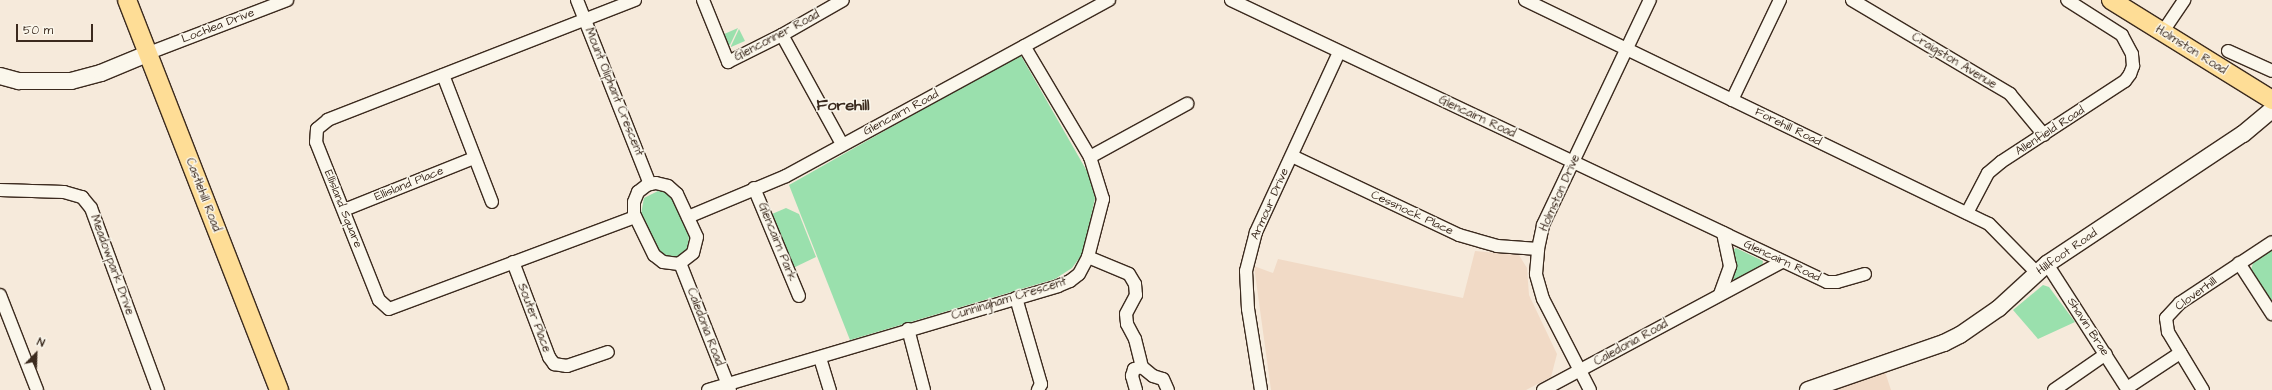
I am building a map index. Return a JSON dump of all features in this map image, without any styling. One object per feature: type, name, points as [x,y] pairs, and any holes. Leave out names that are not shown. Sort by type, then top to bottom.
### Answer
[{"type":"main road","name":"Castlehill Road","points":[[127,0],[279,390]]},
{"type":"main road","name":"Holmston Road","points":[[2111,0],[2272,100]]},
{"type":"street","name":"Lochlea Drive","points":[[149,54],[286,0]]},
{"type":"street","name":"Mount Oliphant Crescent","points":[[577,0],[650,184]]},
{"type":"street","name":"Ellisland Square","points":[[635,0],[328,120],[317,129],[316,142],[379,300],[389,309],[635,217]]},
{"type":"street","name":"Glenconner Road","points":[[703,0],[728,62],[782,35],[843,0]]},
{"type":"street","name":"Glencairn Road","points":[[688,217],[754,188],[786,176],[842,144],[1109,0]]},
{"type":"street","name":"Glencairn Road","points":[[1231,0],[1827,282],[1837,282],[1865,274]]},
{"type":"street","name":"Forehill Road","points":[[1524,0],[1627,48],[1968,213],[1989,224],[2042,268]]},
{"type":"street","name":"Holmston Drive","points":[[1590,390],[1543,299],[1536,274],[1538,249],[1543,224],[1650,0]]},
{"type":"street","points":[[1732,100],[1780,0]]},
{"type":"street","name":"Craigston Avenue","points":[[1852,0],[2010,94],[2044,135]]},
{"type":"street","name":"Allenfield Road","points":[[1968,213],[1988,173],[2001,162],[2125,82],[2133,66],[2132,54],[2122,35],[2067,0]]},
{"type":"street","points":[[2162,33],[2184,0]]},
{"type":"street","points":[[782,35],[842,144]]},
{"type":"street","name":"Cunningham Crescent","points":[[708,390],[729,386],[908,329],[1016,298],[1070,281],[1079,274],[1088,256],[1103,199],[1090,157],[1024,46]]},
{"type":"street","points":[[2228,51],[2272,71]]},
{"type":"street","name":"Armour Drive","points":[[1261,390],[1248,309],[1246,271],[1256,232],[1339,52]]},
{"type":"street","points":[[0,76],[19,81],[72,81],[101,73],[149,54]]},
{"type":"street","points":[[443,75],[492,202]]},
{"type":"street","points":[[1090,157],[1187,104]]},
{"type":"street","name":"Hillfoot Road","points":[[1808,390],[1937,346],[1960,335],[1999,308],[2042,268],[2243,134],[2272,110]]},
{"type":"street","name":"Cessnock Place","points":[[1292,156],[1459,235],[1497,246],[1538,249]]},
{"type":"street","name":"Ellisland Place","points":[[344,210],[474,158]]},
{"type":"street","points":[[650,184],[662,184],[673,189],[697,237],[696,247],[690,257],[680,263],[671,264],[658,259],[635,217],[633,205],[636,196],[650,184]]},
{"type":"street","name":"Glencairn Park","points":[[754,188],[799,296]]},
{"type":"street","name":"Meadowpark Drive","points":[[0,190],[64,192],[82,197],[91,208],[158,390]]},
{"type":"street","name":"Glencairn Road","points":[[1720,294],[1729,273],[1730,259],[1723,233]]},
{"type":"street","name":"Cloverhill","points":[[2203,390],[2168,332],[2166,318],[2180,303],[2272,242]]},
{"type":"street","points":[[1088,256],[1128,274],[1135,284],[1136,295],[1126,314],[1127,324],[1135,339],[1142,366],[1153,376],[1163,379],[1168,390]]},
{"type":"street","name":"Souter Place","points":[[513,262],[549,357],[554,364],[568,366],[608,352]]},
{"type":"street","name":"Caledonia Road","points":[[1543,390],[1782,262]]},
{"type":"street","name":"Caledonia Road","points":[[680,263],[729,386]]},
{"type":"street","points":[[2239,263],[2272,314]]},
{"type":"street","name":"Shavin Brae","points":[[2042,268],[2106,354],[2128,389]]},
{"type":"street","points":[[0,295],[37,390]]},
{"type":"street","points":[[1016,298],[1041,384],[1038,390]]},
{"type":"street","points":[[908,329],[924,390]]},
{"type":"street","points":[[2128,389],[2180,353]]},
{"type":"street","points":[[2054,390],[2106,354]]},
{"type":"street","points":[[820,358],[830,390]]},
{"type":"street","points":[[1136,390],[1132,376],[1134,369],[1142,366]]},
{"type":"shaded area","points":[[1475,251],[1519,255],[1527,268],[1529,295],[1557,354],[1551,377],[1526,390],[1271,390],[1254,266],[1273,273],[1278,259],[1463,298]]},
{"type":"shaded area","points":[[1885,372],[1891,390],[1834,390]]},
{"type":"green space","points":[[738,28],[730,45],[725,43],[722,35]]},
{"type":"green space","points":[[739,29],[745,41],[731,47],[731,46]]},
{"type":"green space","points":[[1020,54],[1088,173],[1095,198],[1083,253],[1072,268],[1055,279],[850,340],[789,185]]},
{"type":"green space","points":[[658,191],[667,193],[674,199],[689,237],[687,249],[677,257],[664,256],[658,251],[641,214],[644,198]]},
{"type":"green space","points":[[786,208],[799,214],[816,257],[791,269],[772,214]]},
{"type":"green space","points":[[1736,248],[1763,261],[1762,268],[1736,281],[1733,279],[1735,270],[1732,251]]},
{"type":"green space","points":[[2272,250],[2272,304],[2251,270],[2253,263]]},
{"type":"green space","points":[[2043,285],[2049,287],[2075,322],[2038,339],[2013,310]]},
{"type":"district","name":"Forehill","points":[[843,105]]}]
